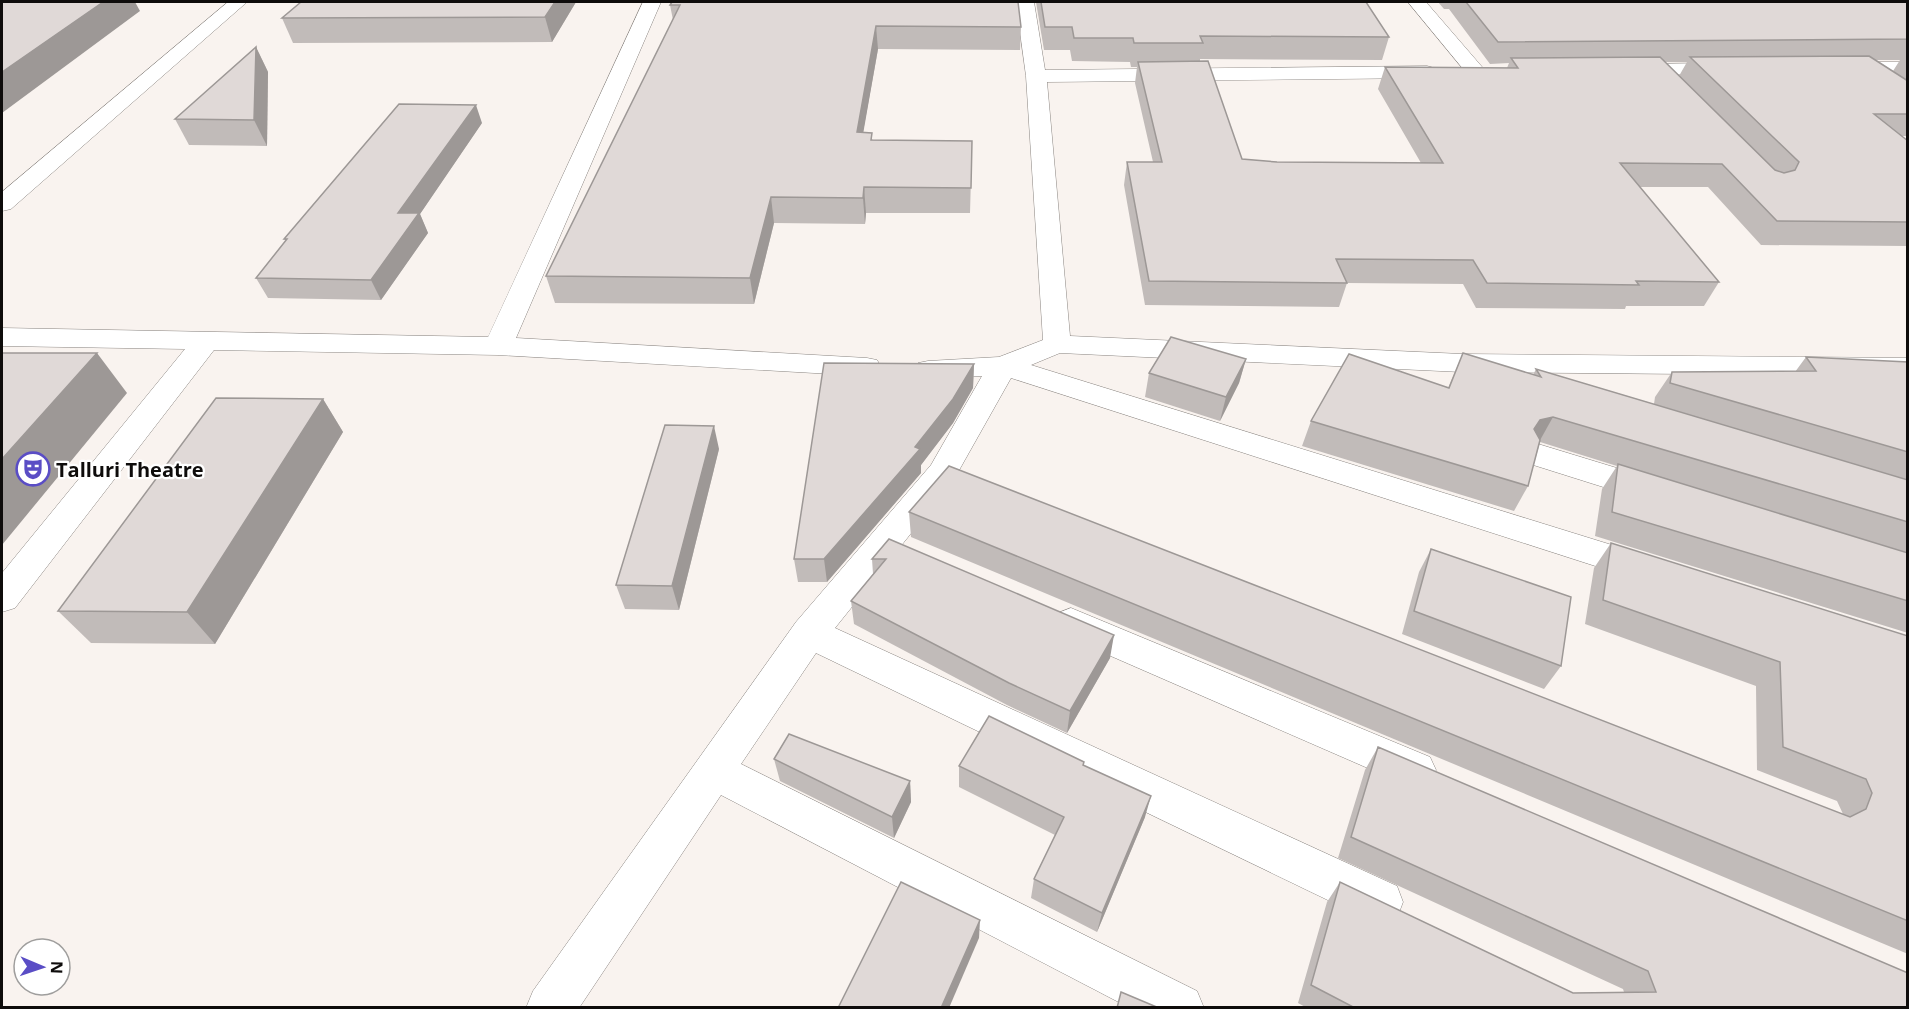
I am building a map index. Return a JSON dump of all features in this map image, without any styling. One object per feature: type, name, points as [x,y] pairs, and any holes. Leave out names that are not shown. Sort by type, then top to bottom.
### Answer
[{"type":"street","points":[[2,204],[238,2]]},
{"type":"street","points":[[498,346],[652,2]]},
{"type":"street","points":[[1025,2],[1036,76],[1057,344]]},
{"type":"street","points":[[1417,2],[1476,72]]},
{"type":"street","points":[[1826,68],[1908,68]]},
{"type":"street","points":[[1860,68],[1888,88]]},
{"type":"street","points":[[1607,71],[1746,69]]},
{"type":"street","points":[[1654,70],[1671,87]]},
{"type":"street","points":[[1036,76],[1500,72]]},
{"type":"street","points":[[2,337],[498,346],[900,369],[1003,366],[1679,579]]},
{"type":"street","points":[[2,598],[207,340]]},
{"type":"street","points":[[550,1008],[809,633],[902,550],[958,480],[1003,366],[1057,344],[1462,363],[1908,367]]},
{"type":"street","points":[[1462,363],[1553,390]]},
{"type":"street","points":[[1538,455],[1684,500]]},
{"type":"street","points":[[1039,609],[1446,783]]},
{"type":"street","points":[[809,633],[1412,916]]},
{"type":"street","points":[[714,771],[1180,1008]]},
{"type":"building","points":[[2,2],[103,2],[2,72]]},
{"type":"building","points":[[301,2],[555,2],[545,17],[282,18]]},
{"type":"building","points":[[672,2],[1018,2],[1021,27],[876,26],[857,132],[872,133],[871,140],[972,141],[971,188],[864,187],[863,198],[771,197],[750,278],[546,276],[680,5],[670,5]]},
{"type":"building","points":[[1041,2],[1366,2],[1389,37],[1200,36],[1203,43],[1134,43],[1133,38],[1074,38],[1072,27],[1045,27]]},
{"type":"building","points":[[1466,2],[1908,2],[1908,39],[1498,42]]},
{"type":"building","points":[[256,47],[254,120],[175,119]]},
{"type":"building","points":[[1869,56],[1908,81],[1908,114],[1874,114],[1908,141],[1908,222],[1777,221],[1722,164],[1620,163],[1719,282],[1636,281],[1639,285],[1487,283],[1473,260],[1336,259],[1347,283],[1149,281],[1127,162],[1162,162],[1138,62],[1208,61],[1242,159],[1277,162],[1443,163],[1385,67],[1518,68],[1511,58],[1660,57],[1775,170],[1784,173],[1795,170],[1799,162],[1690,57]]},
{"type":"building","points":[[399,104],[476,105],[398,213],[419,213],[371,280],[256,278],[287,239],[284,239]]},
{"type":"building","points":[[1171,337],[1246,359],[1226,397],[1149,373]]},
{"type":"building","points":[[2,353],[97,353],[2,459]]},
{"type":"building","points":[[1463,353],[1541,377],[1536,369],[1908,480],[1908,522],[1553,417],[1540,420],[1534,429],[1540,440],[1528,486],[1311,421],[1349,354],[1449,388]]},
{"type":"building","points":[[1806,357],[1908,362],[1908,452],[1670,383],[1672,372],[1816,371]]},
{"type":"building","points":[[824,363],[974,364],[953,399],[915,447],[920,449],[824,559],[794,559]]},
{"type":"building","points":[[216,398],[323,399],[187,612],[58,611]]},
{"type":"building","points":[[665,425],[714,426],[672,586],[616,585]]},
{"type":"building","points":[[1618,464],[1908,553],[1908,601],[1612,512]]},
{"type":"building","points":[[949,466],[1850,817],[1866,809],[1872,793],[1866,779],[1783,747],[1780,662],[1603,600],[1611,543],[1908,636],[1908,921],[909,512]]},
{"type":"building","points":[[889,539],[1114,635],[1070,711],[1009,683],[851,601],[886,559],[872,559]]},
{"type":"building","points":[[1431,549],[1571,597],[1561,666],[1414,611]]},
{"type":"building","points":[[989,716],[1084,762],[1083,765],[1151,796],[1102,913],[1034,879],[1064,817],[959,766]]},
{"type":"building","points":[[789,734],[910,781],[892,817],[774,759]]},
{"type":"building","points":[[1378,747],[1908,973],[1908,1008],[1355,1008],[1311,985],[1340,882],[1573,993],[1656,992],[1648,971],[1351,837]]},
{"type":"building","points":[[901,882],[980,920],[941,1008],[838,1008]]},
{"type":"building","points":[[1121,992],[1159,1008],[1117,1008]]},
{"type":"place","name":"Talluri Theatre","points":[[33,469]]}]
